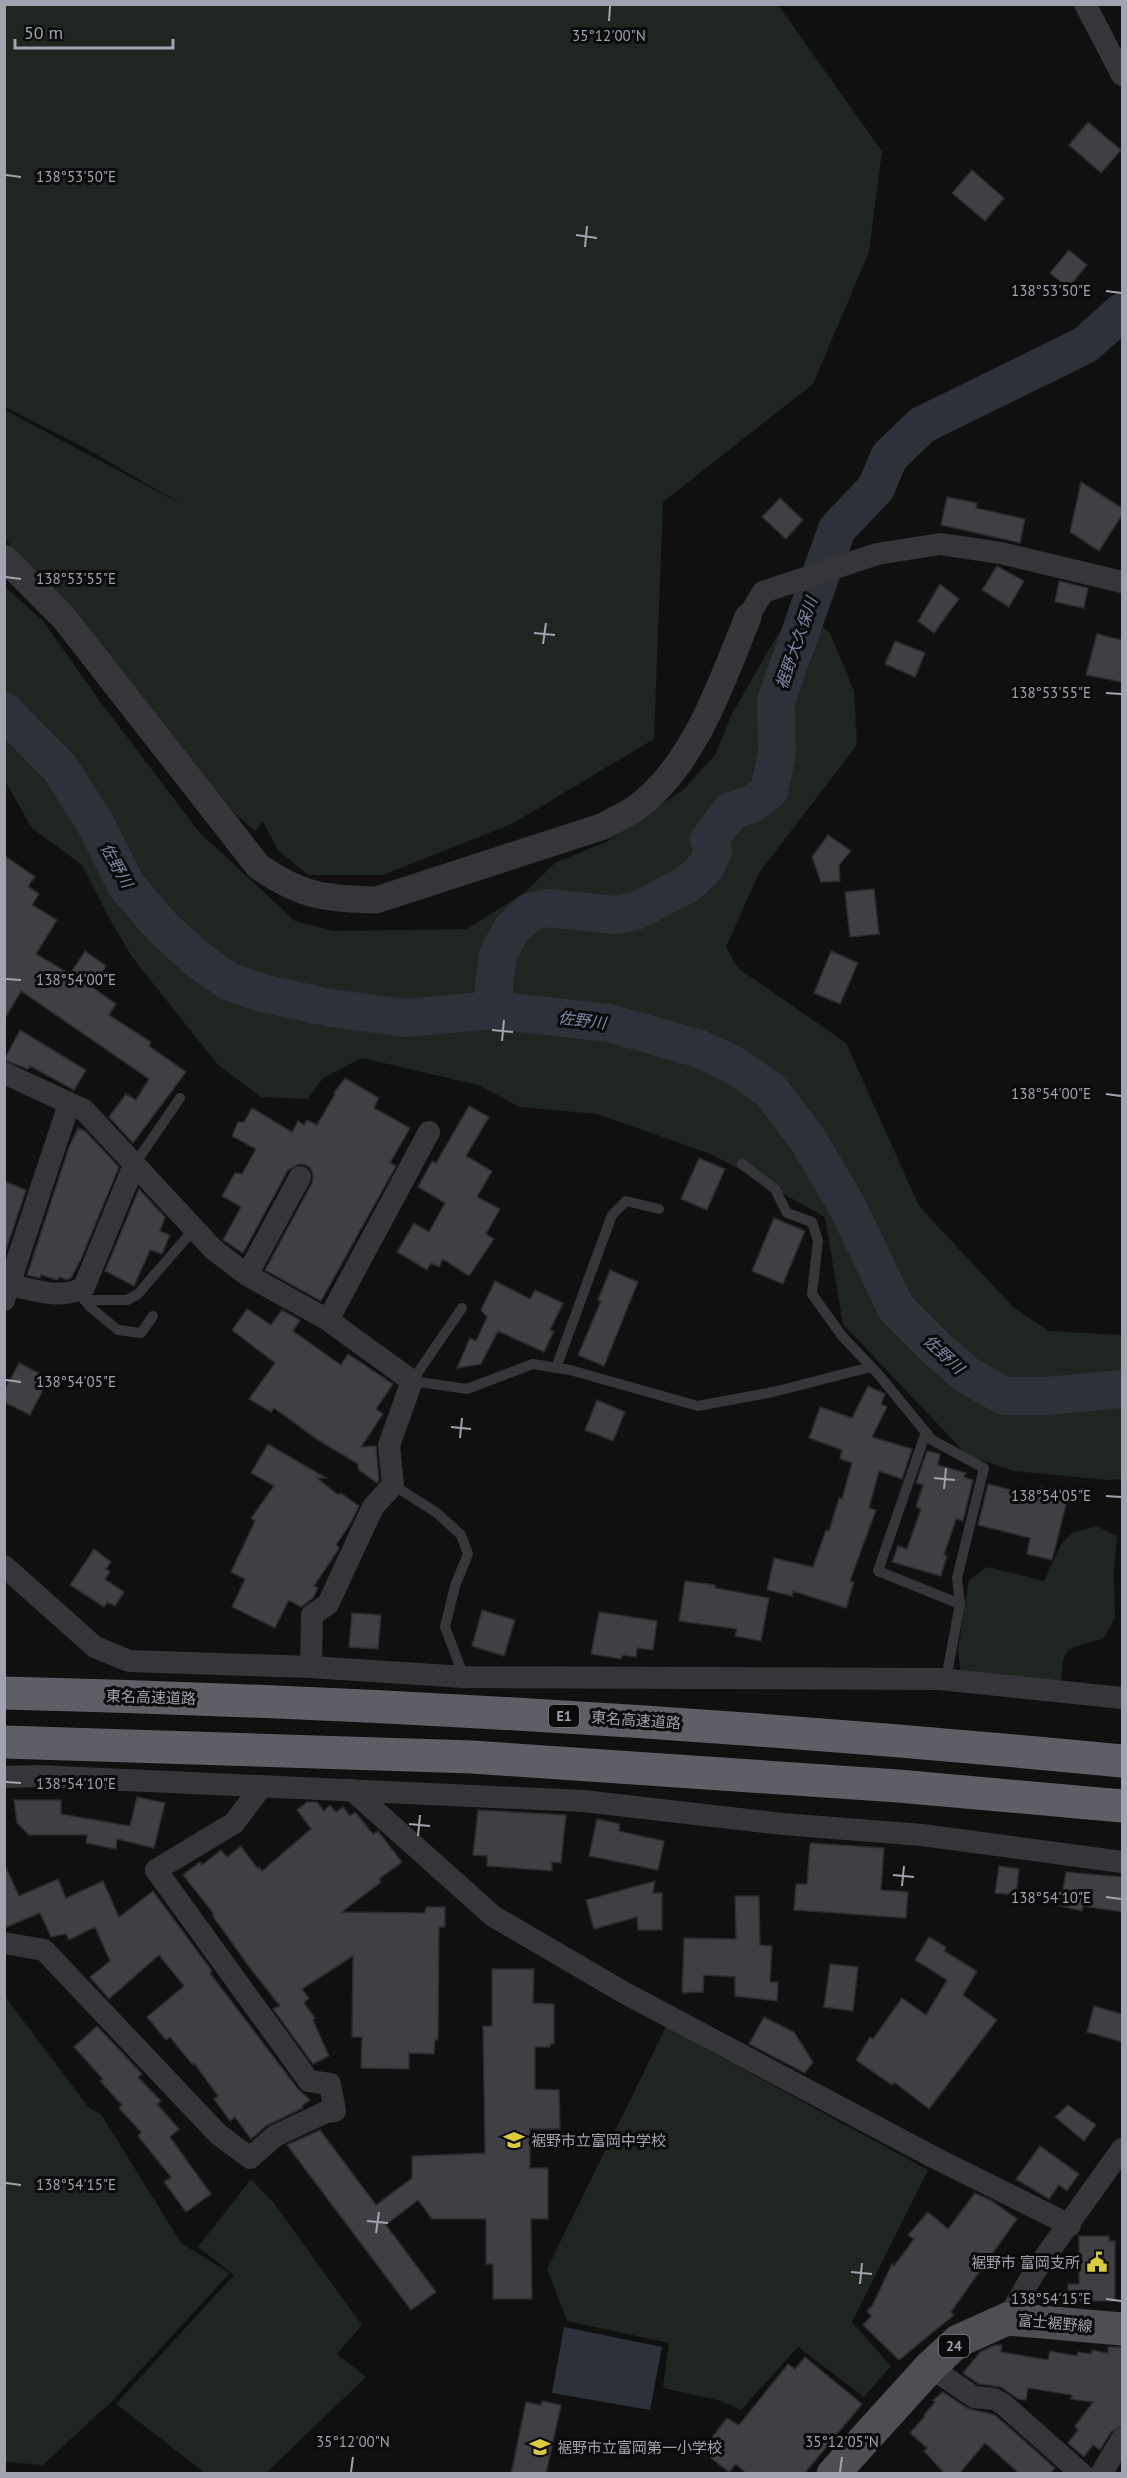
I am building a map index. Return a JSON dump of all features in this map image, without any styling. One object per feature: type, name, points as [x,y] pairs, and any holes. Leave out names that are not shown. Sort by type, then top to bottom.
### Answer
[{"type":"highway","name":"東名高速道路","points":[[4,1693],[494,1711],[898,1739],[1122,1761]]},
{"type":"highway","points":[[4,1742],[472,1757],[898,1786],[1122,1806]]},
{"type":"main road","name":"富士裾野線","points":[[832,2474],[930,2367],[958,2341],[1007,2319],[1122,2330]]},
{"type":"street","points":[[1085,4],[1122,75]]},
{"type":"street","points":[[4,558],[64,618],[258,866],[284,884],[317,896],[376,900],[604,826],[636,808],[668,779],[692,744],[748,617],[763,592],[877,554],[940,544],[1001,554],[1122,582]]},
{"type":"street","points":[[4,1073],[84,1110],[213,1249],[247,1275],[328,1320],[412,1381],[390,1444],[393,1485],[373,1507],[328,1604],[312,1615],[311,1667]]},
{"type":"street","points":[[69,1104],[13,1240],[7,1292],[81,1296],[134,1165]]},
{"type":"street","points":[[328,1320],[429,1132]]},
{"type":"street","points":[[247,1275],[300,1178]]},
{"type":"street","points":[[4,1566],[95,1647],[129,1661],[311,1667],[464,1677],[946,1679],[1122,1698]]},
{"type":"street","points":[[4,1777],[39,1776],[583,1801],[783,1824],[922,1835],[1122,1862]]},
{"type":"street","points":[[4,1942],[44,1950],[218,2134],[250,2158],[275,2136],[326,2112],[335,2111],[330,2084],[309,2081],[156,1870],[234,1823],[262,1786]]},
{"type":"street","points":[[352,1790],[494,1916],[622,1992],[935,2158],[1070,2225]]},
{"type":"street","points":[[1007,2319],[1035,2271],[1122,2149]]},
{"type":"street","points":[[930,2367],[975,2397],[994,2399],[1003,2404],[1082,2474]]},
{"type":"street","points":[[1101,2474],[1122,2439]]},
{"type":"lane","points":[[134,1165],[180,1098]]},
{"type":"lane","points":[[742,1164],[775,1189],[787,1213],[812,1222],[818,1241],[812,1294],[842,1336],[932,1440],[984,1468],[957,1578],[960,1604],[946,1679]]},
{"type":"lane","points":[[556,1368],[612,1215],[626,1201],[659,1209]]},
{"type":"lane","points":[[81,1296],[127,1300],[138,1294],[194,1229]]},
{"type":"lane","points":[[81,1296],[90,1307],[118,1330],[141,1333],[153,1316]]},
{"type":"lane","points":[[462,1308],[412,1381],[467,1389],[533,1364],[698,1406],[773,1392],[871,1367]]},
{"type":"lane","points":[[926,1432],[878,1571],[960,1604]]},
{"type":"lane","points":[[393,1485],[437,1513],[461,1535],[468,1554],[455,1586],[445,1627],[464,1677]]},
{"type":"shaded area","points":[[5,5],[778,5],[882,151],[869,252],[813,384],[663,502],[654,739],[512,824],[383,875],[308,875],[278,850],[263,822],[255,831],[178,763],[5,538],[5,410],[183,505],[85,448],[5,407]]},
{"type":"shaded area","points":[[4,586],[44,622],[99,700],[200,833],[295,921],[333,931],[467,929],[524,893],[555,863],[606,842],[684,789],[715,755],[732,714],[778,634],[806,615],[830,633],[854,691],[857,745],[759,873],[726,947],[738,968],[846,1043],[919,1206],[1013,1307],[1049,1331],[1122,1335],[1122,1479],[1108,1480],[1014,1471],[967,1455],[843,1324],[825,1217],[711,1154],[597,1114],[520,1107],[478,1085],[362,1058],[323,1078],[308,1099],[261,1097],[217,1064],[132,957],[82,865],[32,828],[5,781]]},
{"type":"shaded area","points":[[1097,1526],[1117,1536],[1114,1573],[1115,1618],[1103,1639],[1079,1645],[1067,1652],[1063,1665],[1061,1689],[961,1675],[958,1649],[969,1580],[987,1567],[1044,1581],[1062,1543],[1074,1532]]},
{"type":"shaded area","points":[[4,1995],[89,2108],[101,2114],[181,2243],[230,2273],[111,2402],[43,2465],[5,2462]]},
{"type":"shaded area","points":[[666,2027],[928,2170],[852,2322],[891,2366],[864,2397],[798,2347],[741,2410],[721,2401],[663,2388],[669,2343],[567,2321],[547,2269]]},
{"type":"shaded area","points":[[251,2179],[273,2202],[362,2325],[337,2354],[366,2377],[266,2473],[205,2473],[116,2404],[234,2275],[198,2247]]},
{"type":"shaded area","points":[[564,2327],[662,2347],[650,2410],[552,2393]]},
{"type":"building","points":[[1088,122],[1121,150],[1101,173],[1069,145]]},
{"type":"building","points":[[972,170],[1004,198],[985,221],[952,193]]},
{"type":"building","points":[[1069,250],[1087,265],[1068,288],[1050,273]]},
{"type":"building","points":[[1081,482],[1122,508],[1122,515],[1099,551],[1070,532]]},
{"type":"building","points":[[947,497],[977,503],[976,508],[1025,519],[1020,543],[941,525]]},
{"type":"building","points":[[780,498],[803,520],[786,539],[762,517]]},
{"type":"building","points":[[997,566],[1024,581],[1009,607],[982,590]]},
{"type":"building","points":[[1059,581],[1088,588],[1084,608],[1055,602]]},
{"type":"building","points":[[940,584],[959,599],[934,633],[918,621]]},
{"type":"building","points":[[1097,634],[1122,640],[1122,682],[1086,675]]},
{"type":"building","points":[[895,641],[925,653],[915,677],[885,664]]},
{"type":"building","points":[[828,835],[851,851],[839,865],[840,881],[821,882],[812,857]]},
{"type":"building","points":[[4,855],[35,877],[28,886],[39,894],[32,905],[57,920],[36,954],[70,974],[85,951],[106,966],[92,987],[116,1004],[109,1015],[151,1042],[149,1046],[186,1072],[133,1143],[109,1117],[126,1094],[136,1100],[149,1079],[21,991],[4,1020]]},
{"type":"building","points":[[874,889],[879,934],[850,937],[845,892]]},
{"type":"building","points":[[831,951],[858,963],[840,1004],[814,993]]},
{"type":"building","points":[[20,1030],[86,1070],[74,1090],[30,1066],[28,1069],[4,1060]]},
{"type":"building","points":[[345,1078],[379,1098],[374,1108],[410,1128],[390,1163],[396,1166],[321,1301],[265,1270],[312,1183],[311,1169],[299,1164],[288,1170],[243,1253],[223,1240],[241,1207],[222,1196],[235,1173],[242,1174],[256,1149],[232,1136],[238,1122],[244,1122],[252,1108],[292,1132],[298,1121],[304,1125],[307,1120],[317,1125]]},
{"type":"building","points":[[469,1106],[489,1117],[466,1156],[492,1171],[477,1197],[500,1209],[486,1234],[494,1239],[469,1276],[443,1259],[439,1267],[431,1263],[427,1270],[397,1252],[414,1223],[429,1232],[445,1203],[418,1187],[432,1161],[436,1163]]},
{"type":"building","points":[[78,1128],[85,1131],[119,1167],[71,1278],[66,1280],[60,1277],[57,1280],[41,1275],[40,1278],[27,1275],[69,1147]]},
{"type":"building","points":[[699,1158],[725,1169],[707,1210],[681,1199]]},
{"type":"building","points":[[4,1181],[26,1190],[4,1256]]},
{"type":"building","points":[[139,1189],[165,1217],[160,1231],[170,1235],[162,1254],[150,1250],[134,1286],[105,1271]]},
{"type":"building","points":[[774,1218],[805,1231],[783,1284],[752,1271]]},
{"type":"building","points":[[610,1270],[638,1282],[604,1366],[578,1355],[601,1301],[598,1300]]},
{"type":"building","points":[[495,1281],[530,1299],[535,1290],[563,1303],[550,1330],[554,1331],[544,1352],[498,1331],[481,1364],[457,1368],[470,1338],[476,1341],[487,1317],[481,1310]]},
{"type":"building","points":[[247,1309],[271,1325],[282,1310],[300,1320],[293,1331],[341,1365],[348,1354],[393,1384],[376,1409],[383,1414],[361,1447],[376,1446],[379,1480],[377,1483],[358,1469],[358,1464],[318,1440],[274,1408],[271,1412],[249,1399],[275,1363],[232,1330]]},
{"type":"building","points":[[19,1363],[49,1378],[30,1415],[4,1402],[4,1391]]},
{"type":"building","points":[[868,1386],[885,1394],[881,1404],[887,1407],[872,1437],[912,1449],[902,1479],[879,1471],[869,1508],[876,1510],[850,1581],[854,1582],[846,1608],[793,1591],[792,1596],[767,1590],[774,1558],[813,1567],[826,1530],[829,1531],[839,1498],[842,1499],[852,1463],[840,1459],[842,1450],[809,1438],[820,1407],[852,1418]]},
{"type":"building","points":[[597,1400],[625,1412],[613,1441],[585,1430]]},
{"type":"building","points":[[268,1444],[326,1478],[317,1478],[337,1494],[342,1494],[359,1506],[336,1545],[339,1547],[338,1550],[314,1586],[318,1588],[313,1598],[301,1607],[289,1600],[275,1628],[232,1607],[245,1579],[231,1572],[255,1521],[251,1518],[274,1486],[251,1473]]},
{"type":"building","points":[[927,1451],[940,1454],[938,1465],[966,1473],[964,1477],[973,1480],[963,1521],[956,1519],[944,1555],[947,1556],[941,1576],[892,1562],[898,1546],[907,1549],[921,1509],[916,1507],[923,1485],[916,1483]]},
{"type":"building","points":[[988,1484],[1039,1497],[1042,1487],[1069,1493],[1052,1560],[1027,1554],[1030,1538],[978,1525]]},
{"type":"building","points":[[94,1549],[111,1562],[106,1569],[110,1572],[105,1579],[124,1592],[115,1606],[107,1602],[104,1607],[70,1585]]},
{"type":"building","points":[[685,1581],[715,1585],[715,1588],[769,1598],[761,1641],[735,1636],[737,1629],[679,1621]]},
{"type":"building","points":[[482,1610],[515,1620],[504,1656],[472,1646]]},
{"type":"building","points":[[599,1612],[657,1621],[653,1650],[637,1648],[636,1657],[622,1655],[621,1659],[591,1654]]},
{"type":"building","points":[[352,1613],[381,1615],[378,1649],[349,1647]]},
{"type":"building","points":[[137,1797],[165,1803],[154,1848],[117,1839],[116,1849],[86,1843],[87,1835],[29,1835],[17,1823],[14,1800],[61,1800],[61,1814],[130,1826]]},
{"type":"building","points":[[307,1802],[317,1802],[324,1811],[330,1805],[336,1812],[343,1807],[350,1816],[355,1812],[373,1834],[378,1831],[402,1862],[379,1879],[381,1882],[342,1912],[425,1913],[426,1907],[445,1907],[445,1927],[439,1927],[438,2040],[435,2040],[434,2054],[409,2053],[409,2069],[361,2068],[362,2037],[352,2037],[353,1956],[302,1989],[309,1998],[304,2003],[315,2018],[313,2020],[329,2056],[313,2064],[273,2009],[280,2006],[183,1875],[200,1862],[202,1865],[221,1850],[227,1857],[241,1846],[257,1868],[259,1867],[262,1871],[311,1829],[297,1810]]},
{"type":"building","points":[[478,1810],[566,1815],[561,1863],[552,1862],[552,1871],[487,1866],[487,1856],[473,1855]]},
{"type":"building","points":[[597,1819],[620,1824],[619,1831],[664,1841],[658,1870],[589,1856]]},
{"type":"building","points":[[810,1843],[884,1848],[881,1890],[908,1892],[906,1918],[794,1910],[796,1884],[807,1884]]},
{"type":"building","points":[[4,1863],[19,1896],[58,1879],[66,1898],[103,1881],[119,1917],[153,1891],[212,1971],[210,1973],[298,2089],[310,2100],[302,2106],[303,2108],[266,2126],[251,2139],[235,2117],[230,2121],[214,2099],[218,2096],[194,2063],[192,2064],[170,2037],[166,2040],[147,2017],[184,1986],[159,1955],[109,1999],[90,1977],[110,1961],[95,1927],[69,1940],[66,1934],[51,1937],[40,1913],[4,1928]]},
{"type":"building","points":[[999,1866],[1019,1869],[1016,1895],[995,1893]]},
{"type":"building","points":[[1066,1872],[1122,1877],[1122,1912],[1083,1906],[1082,1911],[1060,1906]]},
{"type":"building","points":[[655,1881],[653,1893],[662,1893],[662,1930],[638,1930],[637,1917],[594,1929],[586,1900]]},
{"type":"building","points":[[735,1896],[759,1896],[760,1945],[772,1946],[770,1982],[778,1982],[777,2001],[735,1996],[735,1977],[704,1975],[703,1992],[682,1993],[684,1938],[736,1939]]},
{"type":"building","points":[[929,1937],[946,1947],[944,1951],[977,1971],[963,1995],[997,2020],[929,2109],[894,2082],[892,2085],[856,2060],[870,2037],[873,2039],[902,1998],[926,2015],[947,1980],[915,1960]]},
{"type":"building","points":[[830,1964],[858,1967],[853,2011],[824,2007]]},
{"type":"building","name":"裾野市立富岡中学校","points":[[492,1969],[534,1969],[533,2003],[554,2004],[554,2044],[550,2044],[550,2047],[535,2047],[535,2089],[559,2090],[560,2129],[530,2129],[530,2168],[548,2168],[548,2219],[531,2219],[532,2299],[493,2299],[493,2264],[486,2264],[486,2219],[432,2219],[418,2200],[386,2225],[436,2292],[411,2310],[287,2145],[320,2130],[376,2205],[412,2178],[412,2156],[485,2153],[483,2026],[492,2026]]},
{"type":"building","points":[[1094,2006],[1122,2014],[1122,2042],[1087,2032]]},
{"type":"building","points":[[764,2017],[794,2032],[813,2062],[805,2073],[749,2044]]},
{"type":"building","points":[[97,2026],[142,2074],[138,2077],[161,2101],[157,2104],[179,2129],[170,2137],[211,2194],[186,2212],[164,2182],[171,2177],[138,2136],[141,2132],[119,2108],[122,2105],[100,2081],[103,2079],[74,2047]]},
{"type":"building","points":[[1068,2105],[1096,2125],[1084,2141],[1055,2117]]},
{"type":"building","points":[[1040,2146],[1079,2174],[1067,2191],[1059,2185],[1049,2199],[1016,2179]]},
{"type":"building","points":[[975,2193],[992,2201],[1017,2219],[951,2312],[954,2315],[899,2360],[863,2325],[871,2316],[867,2311],[872,2306],[892,2264],[894,2266],[914,2239],[908,2235],[928,2212],[948,2229]]},
{"type":"building","name":"裾野市 富岡支所","points":[[1079,2236],[1109,2236],[1109,2241],[1115,2241],[1115,2301],[1068,2301],[1068,2284],[1079,2284]]},
{"type":"building","points":[[995,2345],[1002,2345],[1001,2352],[1048,2360],[1050,2351],[1077,2356],[1078,2352],[1091,2354],[1092,2350],[1108,2353],[1108,2347],[1122,2347],[1122,2426],[1111,2432],[1100,2450],[1093,2445],[1084,2457],[1068,2443],[1078,2430],[1075,2426],[1093,2402],[1071,2399],[1072,2395],[1028,2388],[1026,2400],[1018,2399],[1001,2387],[979,2384],[963,2373],[980,2352]]},
{"type":"building","name":"裾野市立富岡第一小学校","points":[[805,2357],[862,2404],[804,2474],[747,2474],[736,2464],[729,2472],[711,2458],[718,2447],[710,2440],[727,2418],[739,2425],[788,2364],[795,2369]]},
{"type":"building","points":[[943,2392],[967,2408],[995,2415],[1055,2468],[1050,2474],[1020,2474],[985,2443],[959,2474],[945,2474],[924,2451],[927,2448],[910,2433],[935,2402],[933,2400]]},
{"type":"building","name":"裾野市立富岡第一小学校","points":[[542,2401],[561,2405],[546,2474],[511,2474],[526,2402],[541,2405]]},
{"type":"waterway","name":"裾野大久保川","points":[[494,1010],[494,984],[498,954],[512,929],[530,912],[549,908],[614,915],[636,911],[688,884],[706,867],[713,851],[709,840],[731,811],[752,804],[769,791],[777,754],[776,701],[837,529],[876,488],[889,457],[922,425],[1085,345],[1122,312]]},
{"type":"waterway","name":"佐野川","points":[[4,711],[60,768],[95,823],[126,885],[161,926],[197,959],[228,981],[262,993],[331,1008],[405,1018],[494,1010],[609,1023],[700,1049],[734,1065],[771,1091],[808,1140],[847,1206],[896,1308],[967,1375],[1004,1396],[1046,1396],[1122,1389]]},
{"type":"place","name":"裾野市立富岡中学校","points":[[514,2140]]},
{"type":"place","name":"裾野市 富岡支所","points":[[1097,2262]]},
{"type":"place","name":"裾野市立富岡第一小学校","points":[[540,2447]]}]
